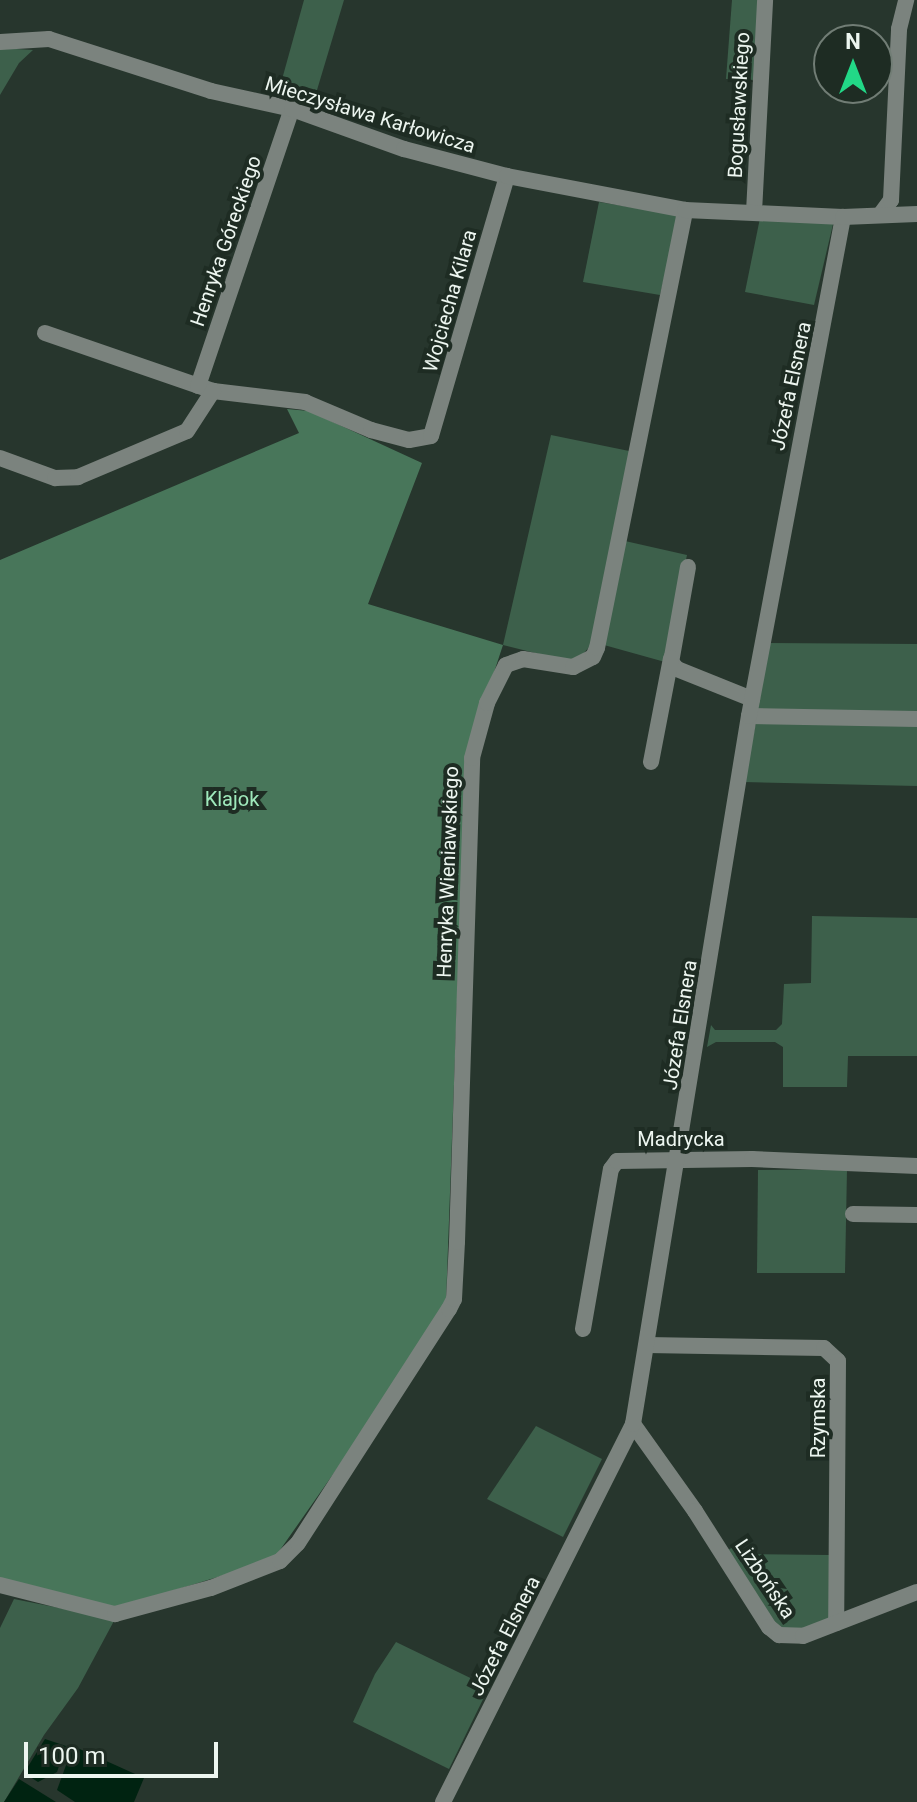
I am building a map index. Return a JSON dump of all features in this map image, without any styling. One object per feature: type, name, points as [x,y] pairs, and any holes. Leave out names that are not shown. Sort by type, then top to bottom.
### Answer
[{"type":"street","name":"Bogusławskiego","points":[[754,212],[765,0]]},
{"type":"street","points":[[880,215],[891,200],[899,29],[906,0]]},
{"type":"street","name":"Mieczysława Karłowicza","points":[[0,42],[49,39],[211,91],[292,109],[404,149],[507,176],[685,210]]},
{"type":"street","name":"Henryka Góreckiego","points":[[0,458],[55,478],[78,477],[187,431],[205,388],[292,109]]},
{"type":"street","name":"Wojciecha Kilara","points":[[205,388],[305,402],[401,439],[431,436],[507,176]]},
{"type":"street","points":[[685,210],[843,217],[917,214]]},
{"type":"street","name":"Henryka Wieniawskiego","points":[[0,1585],[115,1614],[211,1588],[280,1561],[298,1543],[454,1299],[472,758],[487,703],[506,665],[523,659],[573,667],[593,657],[597,648],[685,210]]},
{"type":"street","name":"Józefa Elsnera","points":[[443,1802],[633,1424],[679,1159],[749,716],[843,217]]},
{"type":"street","points":[[45,333],[205,388]]},
{"type":"street","points":[[651,762],[688,567]]},
{"type":"street","points":[[671,658],[677,669],[752,699]]},
{"type":"street","points":[[749,716],[917,719]]},
{"type":"street","name":"Madrycka","points":[[583,1329],[613,1164],[623,1160],[679,1159],[917,1166]]},
{"type":"street","points":[[853,1214],[917,1215]]},
{"type":"street","name":"Rzymska","points":[[647,1345],[824,1348],[838,1361],[836,1623]]},
{"type":"street","name":"Lizbońska","points":[[633,1424],[695,1511],[773,1631],[795,1638],[917,1592]]},
{"type":"shaded area","points":[[304,0],[344,0],[311,110],[276,101]]},
{"type":"shaded area","points":[[732,0],[759,0],[756,80],[726,79]]},
{"type":"shaded area","points":[[0,48],[33,50],[19,63],[0,95]]},
{"type":"shaded area","points":[[599,202],[679,215],[660,295],[583,282]]},
{"type":"shaded area","points":[[760,218],[834,220],[814,305],[745,292]]},
{"type":"shaded area","points":[[551,435],[634,452],[591,645],[575,663],[503,645]]},
{"type":"shaded area","points":[[625,541],[687,555],[665,662],[604,645]]},
{"type":"shaded area","points":[[768,643],[917,644],[917,712],[756,709]]},
{"type":"shaded area","points":[[756,722],[917,724],[917,786],[744,782]]},
{"type":"shaded area","points":[[812,916],[917,918],[917,1056],[848,1056],[847,1087],[783,1087],[783,1047],[775,1042],[716,1042],[707,1047],[711,1025],[715,1030],[776,1030],[782,1024],[784,984],[811,983]]},
{"type":"shaded area","points":[[847,1169],[845,1273],[757,1273],[758,1170]]},
{"type":"shaded area","points":[[536,1426],[602,1459],[563,1537],[487,1499]]},
{"type":"shaded area","points":[[735,1546],[740,1554],[829,1555],[830,1618],[796,1633],[774,1625],[728,1550]]},
{"type":"shaded area","points":[[14,1599],[115,1619],[78,1688],[44,1735],[4,1802],[0,1802],[0,1628]]},
{"type":"shaded area","points":[[396,1642],[489,1687],[449,1769],[353,1722],[375,1674]]},
{"type":"shaded area","points":[[45,1739],[66,1746],[57,1772],[38,1782],[24,1773]]},
{"type":"shaded area","points":[[73,1746],[144,1778],[134,1802],[75,1802],[57,1790]]},
{"type":"shaded area","points":[[19,1779],[56,1802],[4,1802]]},
{"type":"green space","name":"Klajok","points":[[287,409],[309,411],[422,463],[368,604],[503,645],[466,757],[446,1302],[357,1440],[273,1560],[113,1609],[0,1580],[0,560],[299,433]]}]
